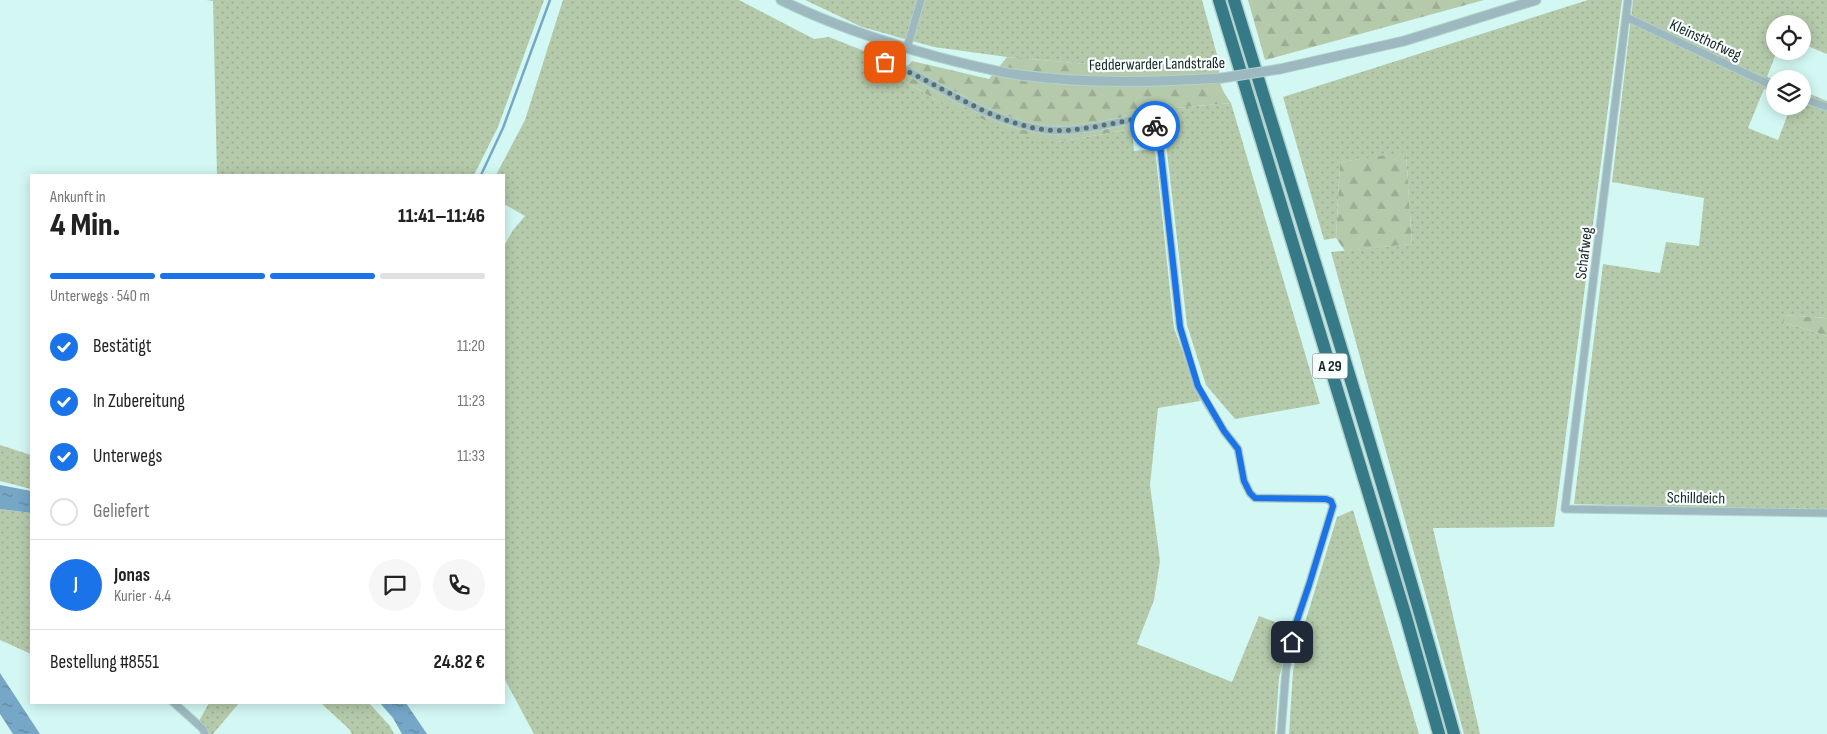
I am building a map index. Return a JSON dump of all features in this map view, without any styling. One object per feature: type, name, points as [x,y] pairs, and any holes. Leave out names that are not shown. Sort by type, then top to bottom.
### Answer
[{"type":"highway","name":"A 29","points":[[1218,0],[1406,617],[1439,734]]},
{"type":"highway","name":"A 29","points":[[1234,0],[1371,447],[1454,734]]},
{"type":"street","name":"Fedderwarder Landstraße","points":[[781,0],[813,15],[880,40],[972,66],[1020,75],[1117,82],[1222,78],[1280,69],[1404,41],[1536,0]]},
{"type":"street","points":[[907,48],[921,0]]},
{"type":"street","name":"Schafweg","points":[[1565,509],[1628,0]]},
{"type":"street","name":"Kleinsthofweg","points":[[1626,17],[1766,83]]},
{"type":"street","points":[[880,40],[878,53],[885,62],[899,67],[980,109],[1019,124],[1048,130],[1071,129],[1138,119],[1147,120],[1155,126],[1159,136],[1180,327],[1198,386],[1224,431],[1238,449],[1244,481],[1255,498],[1326,499],[1331,501],[1333,506],[1294,629],[1286,669],[1281,734]]},
{"type":"street","points":[[1811,102],[1827,108]]},
{"type":"street","name":"Schilldeich","points":[[1565,509],[1827,513]]},
{"type":"street","points":[[175,704],[203,729],[205,734]]},
{"type":"green space","points":[[206,0],[544,0],[498,127],[474,174],[217,174],[213,1]]},
{"type":"green space","points":[[563,0],[739,0],[814,39],[829,37],[864,51],[877,70],[898,77],[936,100],[1058,142],[1132,129],[1134,151],[1155,149],[1174,328],[1200,401],[1158,408],[1150,485],[1160,561],[1154,600],[1137,644],[1232,682],[1259,616],[1292,628],[1279,678],[1275,734],[534,734],[505,680],[505,244],[513,230],[525,216],[505,205],[505,174],[497,174],[525,120]]},
{"type":"green space","points":[[805,0],[1202,0],[1219,62],[1110,66],[1007,57],[934,47],[862,27]]},
{"type":"green space","points":[[1248,0],[1484,0],[1265,60]]},
{"type":"green space","points":[[1588,0],[1622,0],[1554,527],[1433,528],[1480,734],[1464,734],[1331,252],[1412,244],[1406,153],[1340,162],[1336,238],[1324,240],[1283,97]]},
{"type":"green space","points":[[1633,0],[1827,0],[1827,54],[1811,47],[1811,15],[1766,15],[1766,60],[1774,60],[1770,70],[1766,70],[1766,90],[1764,89],[1748,128],[1778,140],[1788,115],[1811,115],[1811,94],[1827,101],[1827,318],[1783,315],[1783,322],[1827,336],[1827,511],[1574,504],[1603,264],[1660,273],[1666,242],[1699,246],[1704,198],[1612,182]]},
{"type":"green space","points":[[1007,57],[1110,66],[1219,62],[1220,84],[1231,103],[1162,109],[1147,128],[1058,142],[1024,136],[936,100],[898,77],[912,61],[989,79]]},
{"type":"green space","points":[[1231,103],[1320,404],[1235,419],[1206,385],[1187,325],[1162,109]]},
{"type":"green space","points":[[1406,152],[1412,244],[1345,251],[1336,238],[1340,162]]},
{"type":"green space","points":[[1783,315],[1827,318],[1827,336],[1783,322]]},
{"type":"green space","points":[[0,445],[30,455],[30,489],[0,481]]},
{"type":"green space","points":[[0,509],[30,513],[30,654],[0,640]]},
{"type":"green space","points":[[1353,510],[1419,734],[1289,734],[1293,671],[1301,636],[1337,517]]},
{"type":"green space","points":[[208,704],[238,704],[213,734],[208,734],[199,721]]},
{"type":"green space","points":[[322,704],[370,704],[390,726],[394,734],[352,734]]},
{"type":"water","points":[[0,485],[30,491],[30,513],[0,509]]},
{"type":"water","points":[[0,673],[40,734],[13,734],[0,714]]},
{"type":"water","points":[[381,704],[407,704],[427,734],[402,734],[393,718]]},
{"type":"waterway","points":[[481,174],[503,128],[550,0]]},
{"type":"way so far","points":[[885,62],[899,67],[957,98],[996,116],[1019,124],[1048,130],[1071,129],[1138,119],[1147,120],[1155,126]]},
{"type":"route","points":[[1155,126],[1159,136],[1180,327],[1198,386],[1224,431],[1238,449],[1244,481],[1255,498],[1326,499],[1331,501],[1333,506],[1294,629],[1292,642]]}]
